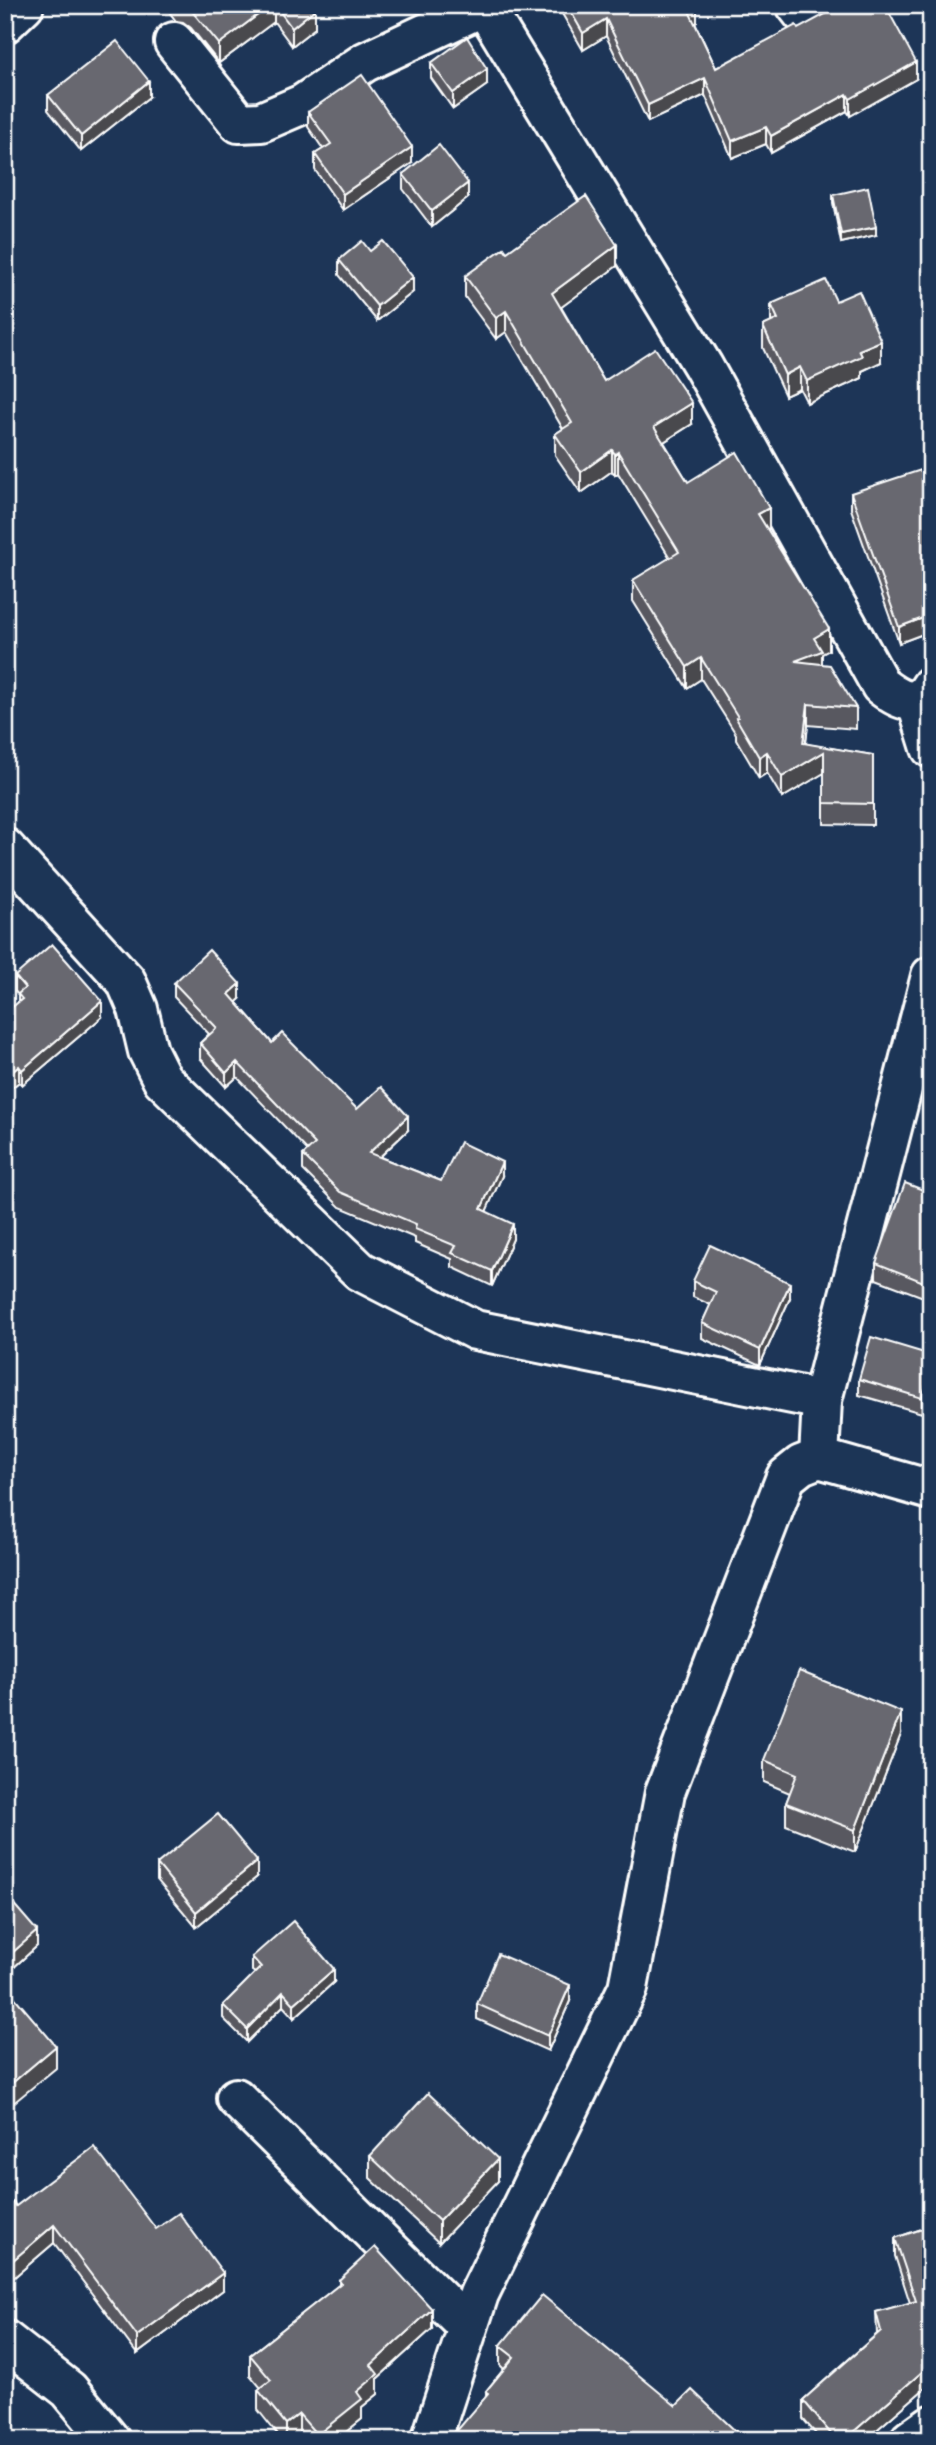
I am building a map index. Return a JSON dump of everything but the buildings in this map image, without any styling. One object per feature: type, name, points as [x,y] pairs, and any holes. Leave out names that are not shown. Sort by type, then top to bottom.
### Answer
[{"type":"street","points":[[174,42],[239,123],[261,122],[303,104],[365,62],[485,6],[703,366],[881,686],[895,697],[908,701],[924,693],[931,748]]},
{"type":"street","points":[[5,848],[126,981],[138,1009],[148,1051],[162,1079],[360,1270],[475,1330],[822,1400]]},
{"type":"street","points":[[819,1458],[822,1400],[931,976]]},
{"type":"street","points":[[431,2440],[478,2294],[628,1988],[665,1792],[786,1477],[801,1465],[819,1458],[931,1490]]},
{"type":"street","points":[[236,2098],[467,2326]]},
{"type":"street","points":[[5,2340],[69,2390],[110,2440]]},
{"type":"street","points":[[910,2440],[931,2425]]}]
